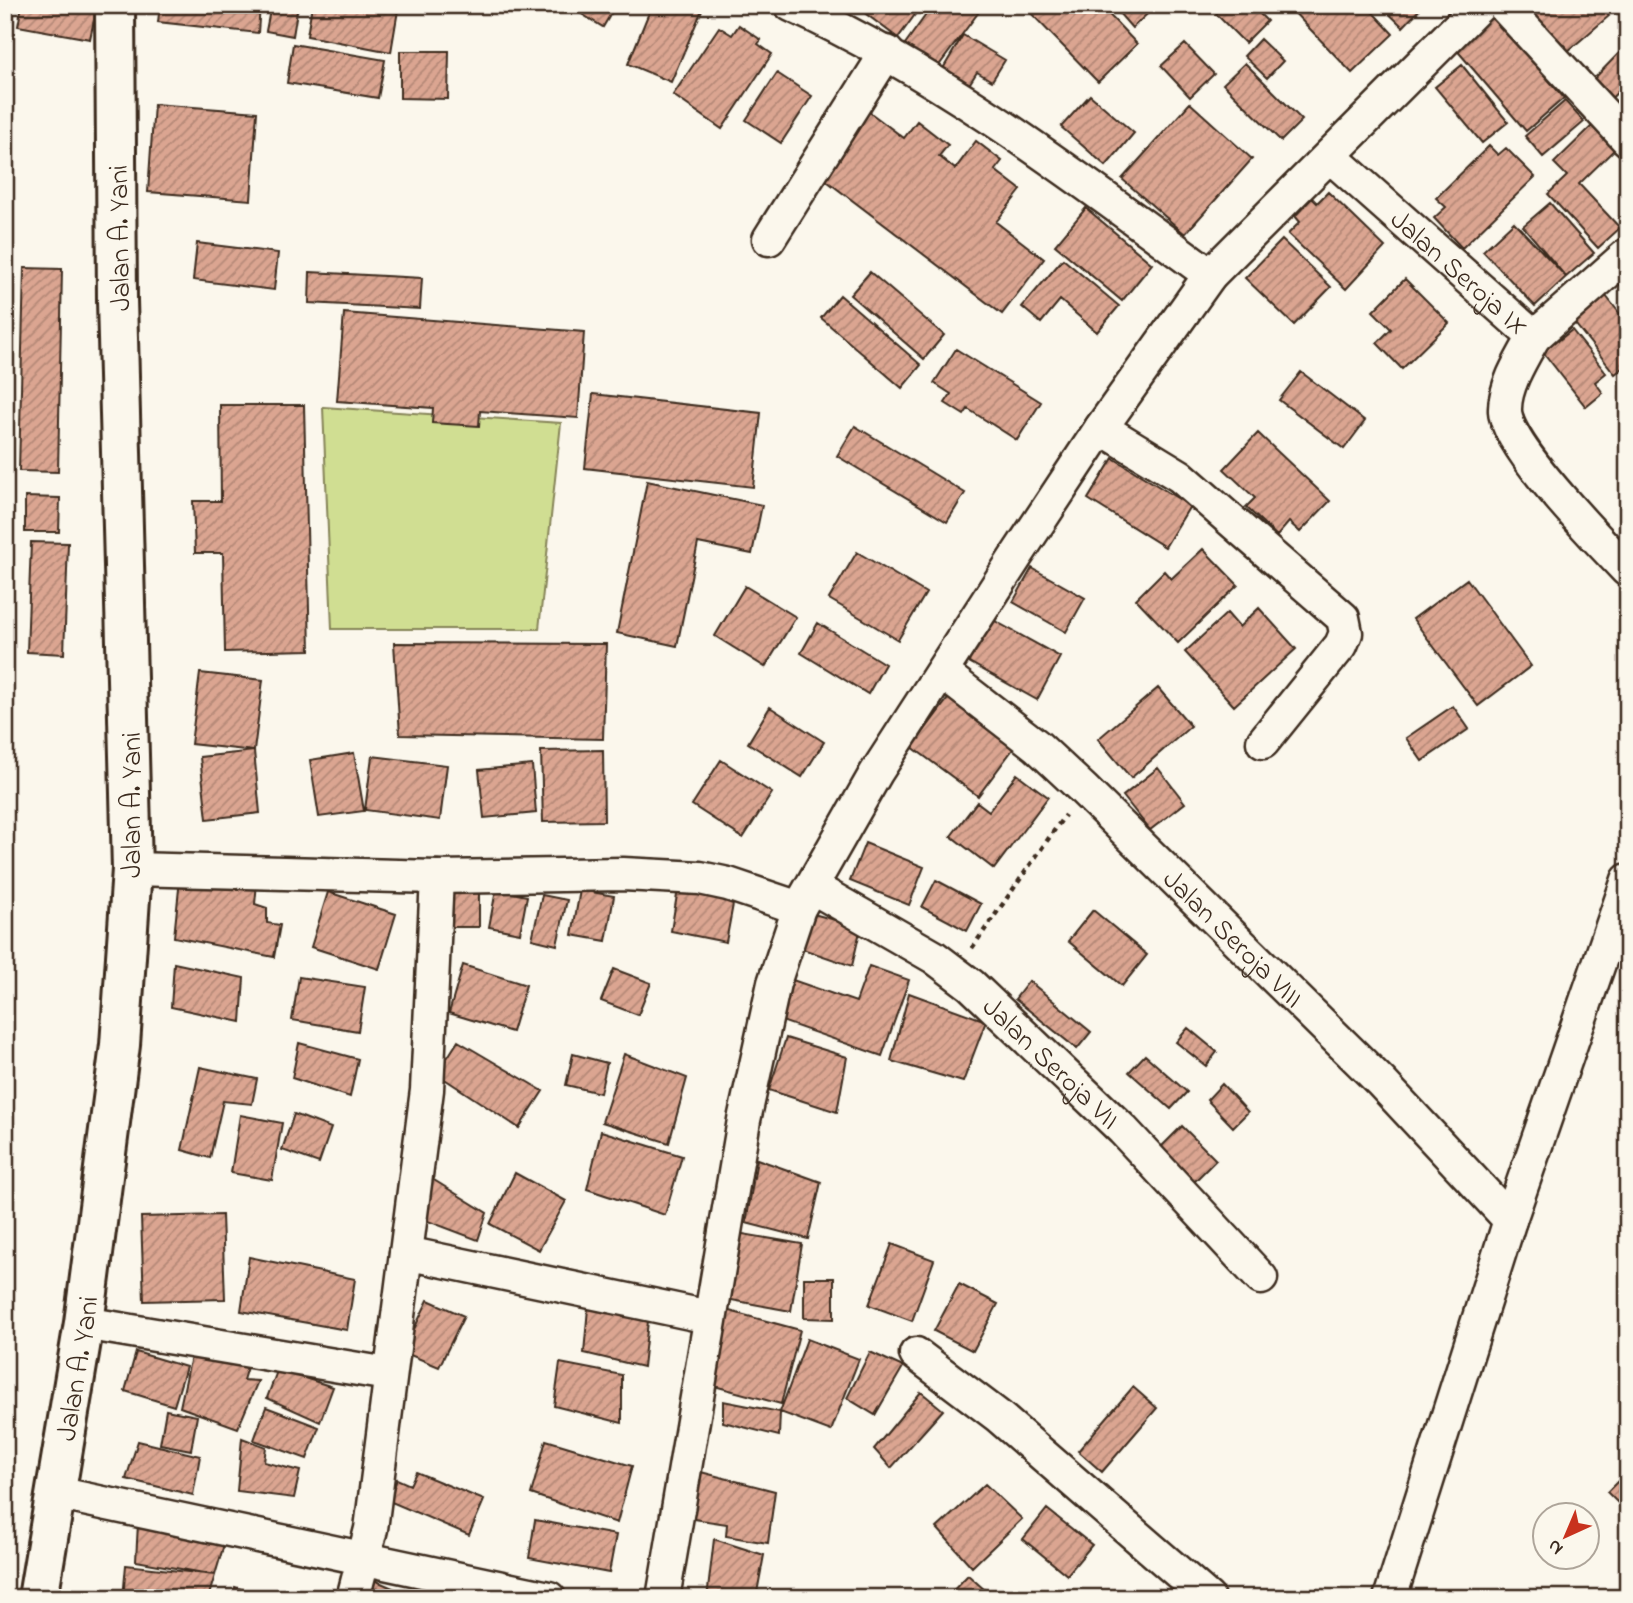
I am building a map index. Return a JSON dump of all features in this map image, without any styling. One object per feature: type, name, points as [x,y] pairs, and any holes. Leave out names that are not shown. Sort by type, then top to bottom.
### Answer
[{"type":"highway","name":"Jalan A. Yani","points":[[38,1598],[84,1323],[120,1045],[132,869],[117,300],[115,5]]},
{"type":"street","points":[[791,5],[887,52],[1103,197],[1210,275]]},
{"type":"street","points":[[663,1598],[709,1317],[758,1047],[805,898],[876,773],[1101,428],[1210,275],[1331,157],[1480,5]]},
{"type":"street","points":[[1503,5],[1628,140]]},
{"type":"street","points":[[769,239],[887,52]]},
{"type":"street","name":"Jalan Seroja IX","points":[[1331,157],[1534,337],[1506,397],[1507,424],[1524,453],[1628,571]]},
{"type":"street","points":[[1534,337],[1628,254]]},
{"type":"street","points":[[1101,428],[1180,476],[1343,618],[1346,633],[1341,645],[1263,742]]},
{"type":"street","name":"Jalan Seroja VIII","points":[[943,673],[1037,746],[1083,789],[1363,1063],[1510,1220]]},
{"type":"street","name":"Jalan Seroja VII","points":[[132,869],[437,877],[623,874],[700,878],[805,898],[955,972],[1123,1130],[1261,1278]]},
{"type":"street","points":[[353,1598],[365,1558],[427,1090],[437,877]]},
{"type":"street","points":[[1390,1598],[1510,1220],[1628,880]]},
{"type":"street","points":[[406,1253],[709,1317]]},
{"type":"street","points":[[84,1323],[388,1374]]},
{"type":"street","points":[[916,1354],[998,1416],[1208,1598]]},
{"type":"street","points":[[56,1493],[549,1598]]},
{"type":"path","points":[[955,972],[1083,789]]},
{"type":"green space","points":[[323,407],[561,423],[539,629],[332,629]]},
{"type":"building","points":[[22,5],[97,5],[90,39],[18,26]]},
{"type":"building","points":[[160,5],[260,5],[258,33],[158,22]]},
{"type":"building","points":[[271,5],[298,5],[293,36],[266,31]]},
{"type":"building","points":[[312,5],[372,5],[398,10],[391,52],[307,36]]},
{"type":"building","points":[[567,5],[616,5],[603,27]]},
{"type":"building","points":[[652,5],[691,5],[702,10],[671,82],[628,64]]},
{"type":"building","points":[[872,5],[922,5],[898,38],[866,14]]},
{"type":"building","points":[[933,5],[984,5],[937,68],[905,44]]},
{"type":"building","points":[[1023,5],[1100,5],[1137,44],[1098,82]]},
{"type":"building","points":[[1112,5],[1157,5],[1132,28]]},
{"type":"building","points":[[1224,5],[1251,5],[1267,21],[1245,43],[1216,14]]},
{"type":"building","points":[[1287,5],[1366,5],[1393,34],[1352,73]]},
{"type":"building","points":[[1380,5],[1424,5],[1403,27]]},
{"type":"building","points":[[1538,5],[1561,5],[1563,8],[1567,5],[1600,5],[1609,16],[1561,57],[1525,17]]},
{"type":"building","points":[[1612,5],[1628,5],[1628,24]]},
{"type":"building","points":[[1493,16],[1564,98],[1526,131],[1455,48]]},
{"type":"building","points":[[739,25],[761,40],[758,44],[772,54],[722,129],[673,95],[719,27],[732,35]]},
{"type":"building","points":[[963,35],[1005,60],[992,81],[977,72],[967,88],[941,72]]},
{"type":"building","points":[[1260,39],[1283,61],[1267,78],[1244,56]]},
{"type":"building","points":[[293,44],[385,60],[378,98],[287,83]]},
{"type":"building","points":[[1185,44],[1214,74],[1190,97],[1161,66]]},
{"type":"building","points":[[400,51],[449,51],[448,99],[400,98]]},
{"type":"building","points":[[1620,52],[1628,59],[1628,81],[1607,103],[1588,85]]},
{"type":"building","points":[[1245,63],[1302,120],[1281,141],[1223,84]]},
{"type":"building","points":[[1462,65],[1508,122],[1482,143],[1435,87]]},
{"type":"building","points":[[777,73],[812,96],[781,143],[746,120]]},
{"type":"building","points":[[1628,94],[1628,124],[1611,109]]},
{"type":"building","points":[[1090,95],[1134,133],[1106,166],[1061,127]]},
{"type":"building","points":[[1565,101],[1584,122],[1543,157],[1525,136]]},
{"type":"building","points":[[1190,103],[1252,159],[1185,234],[1122,179]]},
{"type":"building","points":[[154,104],[257,112],[251,200],[148,192]]},
{"type":"building","points":[[864,108],[904,138],[917,121],[948,145],[939,156],[955,169],[976,141],[1002,161],[995,170],[1021,190],[996,222],[1044,259],[1002,314],[815,172]]},
{"type":"building","points":[[1593,125],[1616,148],[1579,184],[1620,228],[1598,248],[1548,194],[1567,176],[1554,163]]},
{"type":"building","points":[[1489,146],[1498,155],[1506,148],[1535,177],[1462,248],[1434,218],[1446,207],[1436,198]]},
{"type":"building","points":[[1328,192],[1385,247],[1346,289],[1288,234],[1300,222],[1295,216],[1312,198],[1317,203]]},
{"type":"building","points":[[1550,203],[1594,253],[1566,277],[1523,226]]},
{"type":"building","points":[[1086,208],[1152,264],[1122,301],[1055,245]]},
{"type":"building","points":[[1514,222],[1566,277],[1535,306],[1483,251]]},
{"type":"building","points":[[1282,240],[1331,287],[1294,325],[1245,278]]},
{"type":"building","points":[[197,243],[278,253],[274,290],[193,280]]},
{"type":"building","points":[[1063,259],[1119,306],[1097,332],[1060,300],[1041,323],[1022,307]]},
{"type":"building","points":[[24,268],[62,269],[58,472],[19,471]]},
{"type":"building","points":[[310,272],[422,278],[420,309],[309,303]]},
{"type":"building","points":[[870,272],[944,335],[924,359],[850,295]]},
{"type":"building","points":[[1405,279],[1449,323],[1402,369],[1377,343],[1391,329],[1373,311]]},
{"type":"building","points":[[1602,291],[1628,324],[1628,364],[1615,374],[1569,316]]},
{"type":"building","points":[[840,295],[921,365],[902,388],[821,318]]},
{"type":"building","points":[[344,313],[584,332],[578,418],[480,411],[479,426],[432,423],[433,408],[337,401]]},
{"type":"building","points":[[1572,330],[1606,373],[1595,382],[1603,393],[1586,407],[1536,343],[1552,331],[1559,340]]},
{"type":"building","points":[[956,349],[1041,402],[1017,440],[968,409],[964,415],[945,403],[951,394],[934,383]]},
{"type":"building","points":[[1301,372],[1365,421],[1344,449],[1279,400]]},
{"type":"building","points":[[593,394],[761,413],[753,487],[585,468]]},
{"type":"building","points":[[220,405],[304,405],[310,650],[225,652],[223,553],[195,553],[193,501],[221,501]]},
{"type":"building","points":[[855,426],[965,493],[947,522],[837,456]]},
{"type":"building","points":[[1258,433],[1330,501],[1300,532],[1289,522],[1277,536],[1246,507],[1255,498],[1224,469]]},
{"type":"building","points":[[1113,458],[1190,506],[1165,547],[1088,499]]},
{"type":"building","points":[[647,481],[762,505],[752,554],[698,543],[677,646],[617,633]]},
{"type":"building","points":[[25,497],[60,498],[59,532],[25,532]]},
{"type":"building","points":[[31,542],[68,543],[64,654],[27,652]]},
{"type":"building","points":[[1203,549],[1238,585],[1178,643],[1136,599],[1164,571],[1171,579]]},
{"type":"building","points":[[857,552],[926,593],[898,640],[829,599]]},
{"type":"building","points":[[1032,568],[1085,598],[1066,632],[1013,602]]},
{"type":"building","points":[[1467,579],[1531,666],[1478,706],[1413,619]]},
{"type":"building","points":[[745,586],[796,617],[765,667],[715,636]]},
{"type":"building","points":[[1259,608],[1296,649],[1234,706],[1185,652],[1227,613],[1239,627]]},
{"type":"building","points":[[986,616],[1060,657],[1037,700],[962,658]]},
{"type":"building","points":[[818,623],[885,664],[868,694],[801,653]]},
{"type":"building","points":[[394,643],[606,644],[603,739],[400,735]]},
{"type":"building","points":[[200,673],[263,680],[254,751],[191,744]]},
{"type":"building","points":[[1158,688],[1191,726],[1131,778],[1098,739]]},
{"type":"building","points":[[953,692],[1019,741],[978,796],[912,747]]},
{"type":"building","points":[[1453,706],[1469,729],[1422,761],[1406,738]]},
{"type":"building","points":[[770,707],[824,742],[802,777],[748,743]]},
{"type":"building","points":[[603,750],[604,821],[543,822],[541,751]]},
{"type":"building","points":[[254,751],[260,813],[207,819],[200,757]]},
{"type":"building","points":[[354,753],[364,811],[319,817],[310,760]]},
{"type":"building","points":[[372,756],[447,765],[440,820],[365,810]]},
{"type":"building","points":[[721,760],[772,793],[743,838],[692,805]]},
{"type":"building","points":[[532,765],[536,813],[484,818],[479,770]]},
{"type":"building","points":[[1158,768],[1185,803],[1150,830],[1123,796]]},
{"type":"building","points":[[1017,774],[1048,797],[994,869],[951,836],[977,802],[989,811]]},
{"type":"building","points":[[865,843],[924,867],[909,905],[850,881]]},
{"type":"building","points":[[180,879],[257,883],[255,904],[267,908],[267,923],[280,925],[274,957],[174,937]]},
{"type":"building","points":[[936,880],[981,904],[967,931],[922,907]]},
{"type":"building","points":[[439,886],[479,886],[479,927],[440,927]]},
{"type":"building","points":[[678,889],[734,899],[726,942],[671,931]]},
{"type":"building","points":[[496,890],[527,896],[520,933],[489,927]]},
{"type":"building","points":[[580,890],[614,896],[606,941],[572,935]]},
{"type":"building","points":[[328,892],[396,914],[379,969],[311,947]]},
{"type":"building","points":[[542,895],[567,900],[557,945],[532,939]]},
{"type":"building","points":[[1093,910],[1147,955],[1122,986],[1068,941]]},
{"type":"building","points":[[806,912],[861,927],[852,966],[791,945]]},
{"type":"building","points":[[174,963],[244,978],[241,1022],[171,1007]]},
{"type":"building","points":[[463,965],[526,985],[512,1032],[449,1013]]},
{"type":"building","points":[[869,966],[909,980],[882,1056],[770,1017],[784,977],[856,1002]]},
{"type":"building","points":[[614,969],[651,983],[638,1015],[601,1001]]},
{"type":"building","points":[[299,977],[365,987],[358,1031],[292,1020]]},
{"type":"building","points":[[1029,981],[1091,1032],[1077,1049],[1015,999]]},
{"type":"building","points":[[909,993],[986,1021],[963,1082],[891,1061]]},
{"type":"building","points":[[1188,1028],[1217,1052],[1206,1066],[1176,1042]]},
{"type":"building","points":[[786,1038],[847,1057],[837,1112],[769,1090]]},
{"type":"building","points":[[458,1041],[543,1091],[519,1128],[437,1074]]},
{"type":"building","points":[[299,1043],[358,1059],[350,1097],[292,1078]]},
{"type":"building","points":[[573,1054],[607,1063],[600,1093],[566,1085]]},
{"type":"building","points":[[624,1054],[687,1078],[669,1143],[602,1122]]},
{"type":"building","points":[[1145,1055],[1187,1092],[1171,1109],[1129,1072]]},
{"type":"building","points":[[200,1067],[257,1079],[252,1104],[223,1101],[210,1158],[182,1150]]},
{"type":"building","points":[[1222,1084],[1248,1112],[1233,1127],[1207,1100]]},
{"type":"building","points":[[294,1114],[331,1128],[319,1163],[282,1150]]},
{"type":"building","points":[[240,1115],[282,1123],[272,1180],[231,1173]]},
{"type":"building","points":[[1182,1126],[1216,1160],[1192,1184],[1158,1150]]},
{"type":"building","points":[[601,1131],[682,1156],[665,1215],[587,1189]]},
{"type":"building","points":[[757,1159],[821,1182],[808,1239],[746,1223]]},
{"type":"building","points":[[421,1172],[487,1213],[478,1240],[404,1212]]},
{"type":"building","points":[[515,1173],[566,1201],[539,1250],[490,1224]]},
{"type":"building","points":[[222,1215],[225,1299],[144,1301],[141,1217]]},
{"type":"building","points":[[737,1233],[802,1244],[791,1311],[726,1299]]},
{"type":"building","points":[[892,1244],[934,1260],[912,1321],[869,1305]]},
{"type":"building","points":[[249,1257],[355,1279],[347,1330],[241,1311]]},
{"type":"building","points":[[804,1278],[834,1278],[834,1319],[804,1318]]},
{"type":"building","points":[[959,1284],[998,1304],[973,1351],[934,1331]]},
{"type":"building","points":[[428,1300],[464,1316],[439,1367],[403,1352]]},
{"type":"building","points":[[588,1308],[648,1321],[643,1367],[584,1353]]},
{"type":"building","points":[[722,1309],[800,1330],[781,1404],[703,1383]]},
{"type":"building","points":[[807,1339],[859,1359],[831,1431],[780,1412]]},
{"type":"building","points":[[193,1347],[247,1367],[243,1380],[258,1381],[238,1428],[180,1407]]},
{"type":"building","points":[[136,1352],[186,1367],[174,1406],[125,1391]]},
{"type":"building","points":[[870,1352],[903,1367],[875,1415],[847,1398]]},
{"type":"building","points":[[280,1363],[300,1366],[298,1376],[333,1387],[320,1422],[267,1398]]},
{"type":"building","points":[[560,1363],[622,1375],[622,1423],[554,1406]]},
{"type":"building","points":[[1133,1387],[1157,1408],[1102,1472],[1078,1451]]},
{"type":"building","points":[[921,1392],[943,1410],[891,1468],[874,1449]]},
{"type":"building","points":[[723,1401],[780,1412],[779,1436],[723,1422]]},
{"type":"building","points":[[266,1407],[319,1427],[307,1459],[254,1440]]},
{"type":"building","points":[[166,1410],[197,1416],[191,1450],[160,1444]]},
{"type":"building","points":[[242,1438],[266,1447],[264,1462],[300,1471],[294,1498],[237,1491]]},
{"type":"building","points":[[546,1440],[632,1466],[617,1523],[531,1494]]},
{"type":"building","points":[[138,1441],[200,1456],[193,1495],[126,1479]]},
{"type":"building","points":[[693,1470],[775,1491],[768,1543],[726,1536],[727,1524],[687,1518]]},
{"type":"building","points":[[416,1472],[484,1500],[469,1535],[389,1501],[397,1479],[410,1485]]},
{"type":"building","points":[[1621,1478],[1628,1485],[1626,1511],[1607,1492]]},
{"type":"building","points":[[985,1484],[1022,1519],[972,1567],[937,1528]]},
{"type":"building","points":[[1047,1509],[1092,1545],[1067,1575],[1023,1539]]},
{"type":"building","points":[[535,1520],[616,1535],[609,1573],[529,1558]]},
{"type":"building","points":[[138,1523],[225,1541],[215,1575],[136,1561]]},
{"type":"building","points":[[714,1539],[764,1555],[756,1598],[707,1598]]},
{"type":"building","points":[[126,1565],[215,1575],[208,1598],[123,1598]]},
{"type":"building","points":[[968,1575],[994,1598],[946,1598]]},
{"type":"building","points":[[374,1580],[416,1598],[367,1598]]},
{"type":"building","points":[[235,1587],[269,1598],[233,1598]]}]
